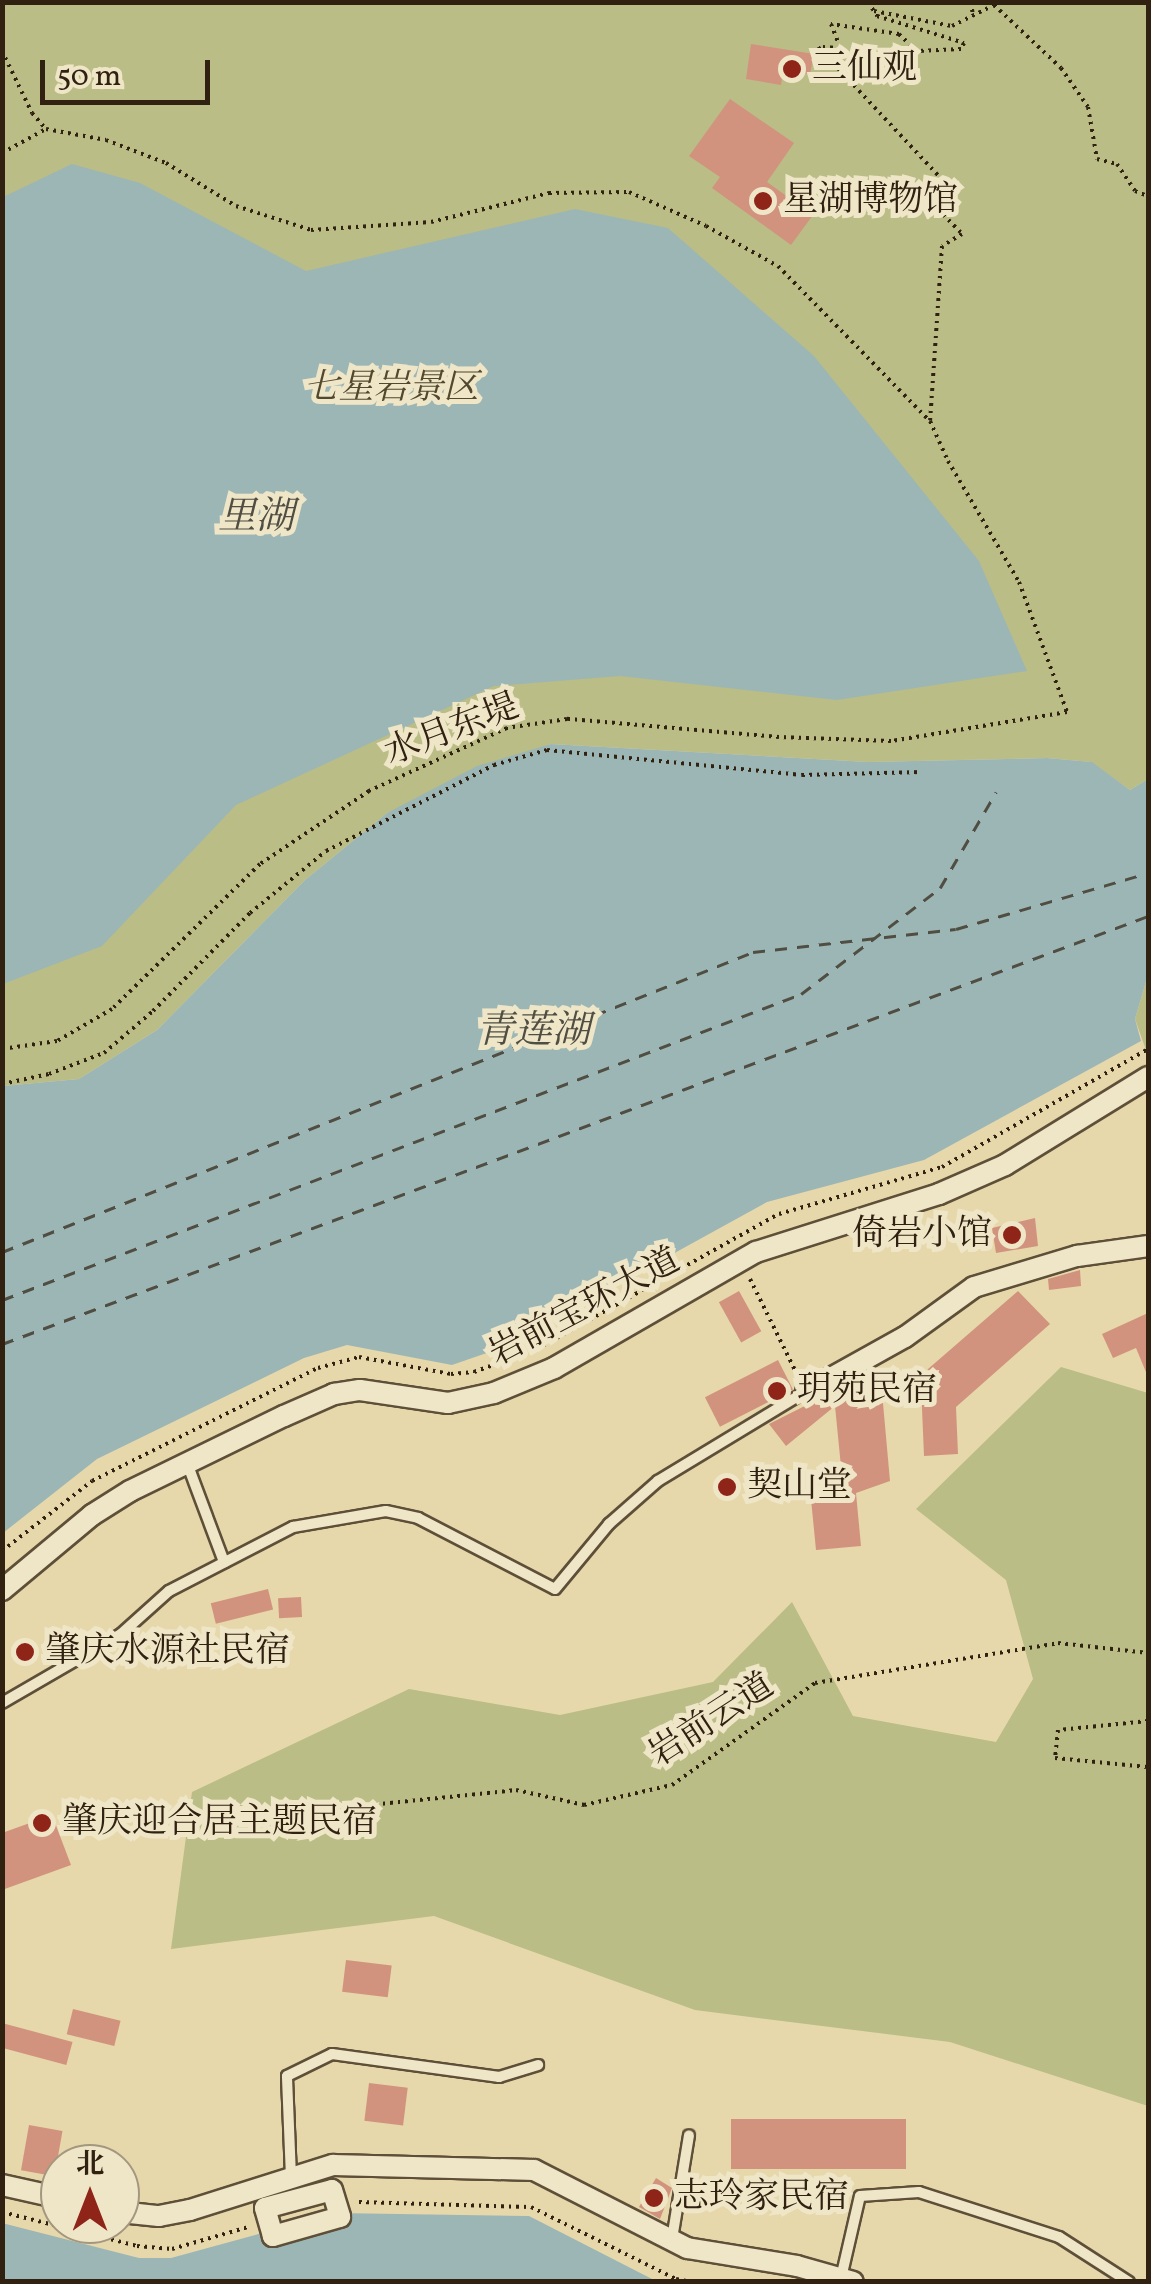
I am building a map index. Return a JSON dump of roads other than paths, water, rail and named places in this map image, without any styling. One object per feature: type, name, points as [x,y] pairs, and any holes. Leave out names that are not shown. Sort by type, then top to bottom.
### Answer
[{"type":"street","name":"岩前宝环大道","points":[[2,1590],[92,1515],[186,1463],[334,1394],[360,1390],[448,1403],[494,1393],[554,1368],[741,1261],[794,1237],[939,1194],[1005,1165],[1148,1078]]},
{"type":"street","points":[[806,1392],[905,1337],[974,1287],[1076,1256],[1148,1246]]},
{"type":"street","points":[[140,2214],[160,2216],[190,2210],[333,2165],[534,2170],[687,2248],[847,2280]]},
{"type":"street","points":[[2,2185],[40,2194]]},
{"type":"lane","points":[[2,1703],[69,1668],[120,1634],[169,1591],[293,1527],[386,1510],[418,1518],[555,1589],[609,1524],[658,1481],[806,1392]]},
{"type":"lane","points":[[186,1463],[224,1562]]},
{"type":"lane","points":[[292,2178],[287,2076],[332,2054],[499,2077],[538,2065]]},
{"type":"lane","points":[[672,2240],[689,2135]]},
{"type":"lane","points":[[847,2280],[860,2196],[919,2192],[1058,2237],[1129,2282]]},
{"type":"water","name":"里湖","points":[[72,164],[140,183],[306,271],[575,209],[668,228],[814,356],[979,561],[1027,671],[837,700],[620,676],[494,686],[236,805],[102,946],[3,984],[3,197]]},
{"type":"water","name":"青莲湖","points":[[551,744],[868,762],[1047,758],[1092,762],[1130,790],[1148,779],[1148,975],[1135,1019],[1141,1041],[924,1160],[767,1202],[504,1347],[452,1365],[347,1345],[304,1358],[97,1459],[3,1533],[3,1086],[79,1079],[157,1030],[305,880],[387,813],[477,766]]},
{"type":"water","points":[[336,2213],[529,2216],[656,2281],[3,2281],[2,2223],[40,2233],[40,2244],[84,2244],[139,2258],[171,2258]]},
{"type":"place","name":"三仙观","points":[[792,69]]},
{"type":"place","name":"星湖博物馆","points":[[763,201]]},
{"type":"place","name":"倚岩小馆","points":[[1012,1235]]},
{"type":"place","name":"玥苑民宿","points":[[777,1391]]},
{"type":"place","name":"契山堂","points":[[727,1487]]},
{"type":"place","name":"肇庆水源社民宿","points":[[25,1652]]},
{"type":"place","name":"肇庆迎合居主题民宿","points":[[42,1823]]},
{"type":"place","name":"志玲家民宿","points":[[654,2198]]},
{"type":"park label","name":"七星岩景区","points":[[391,389]]}]
